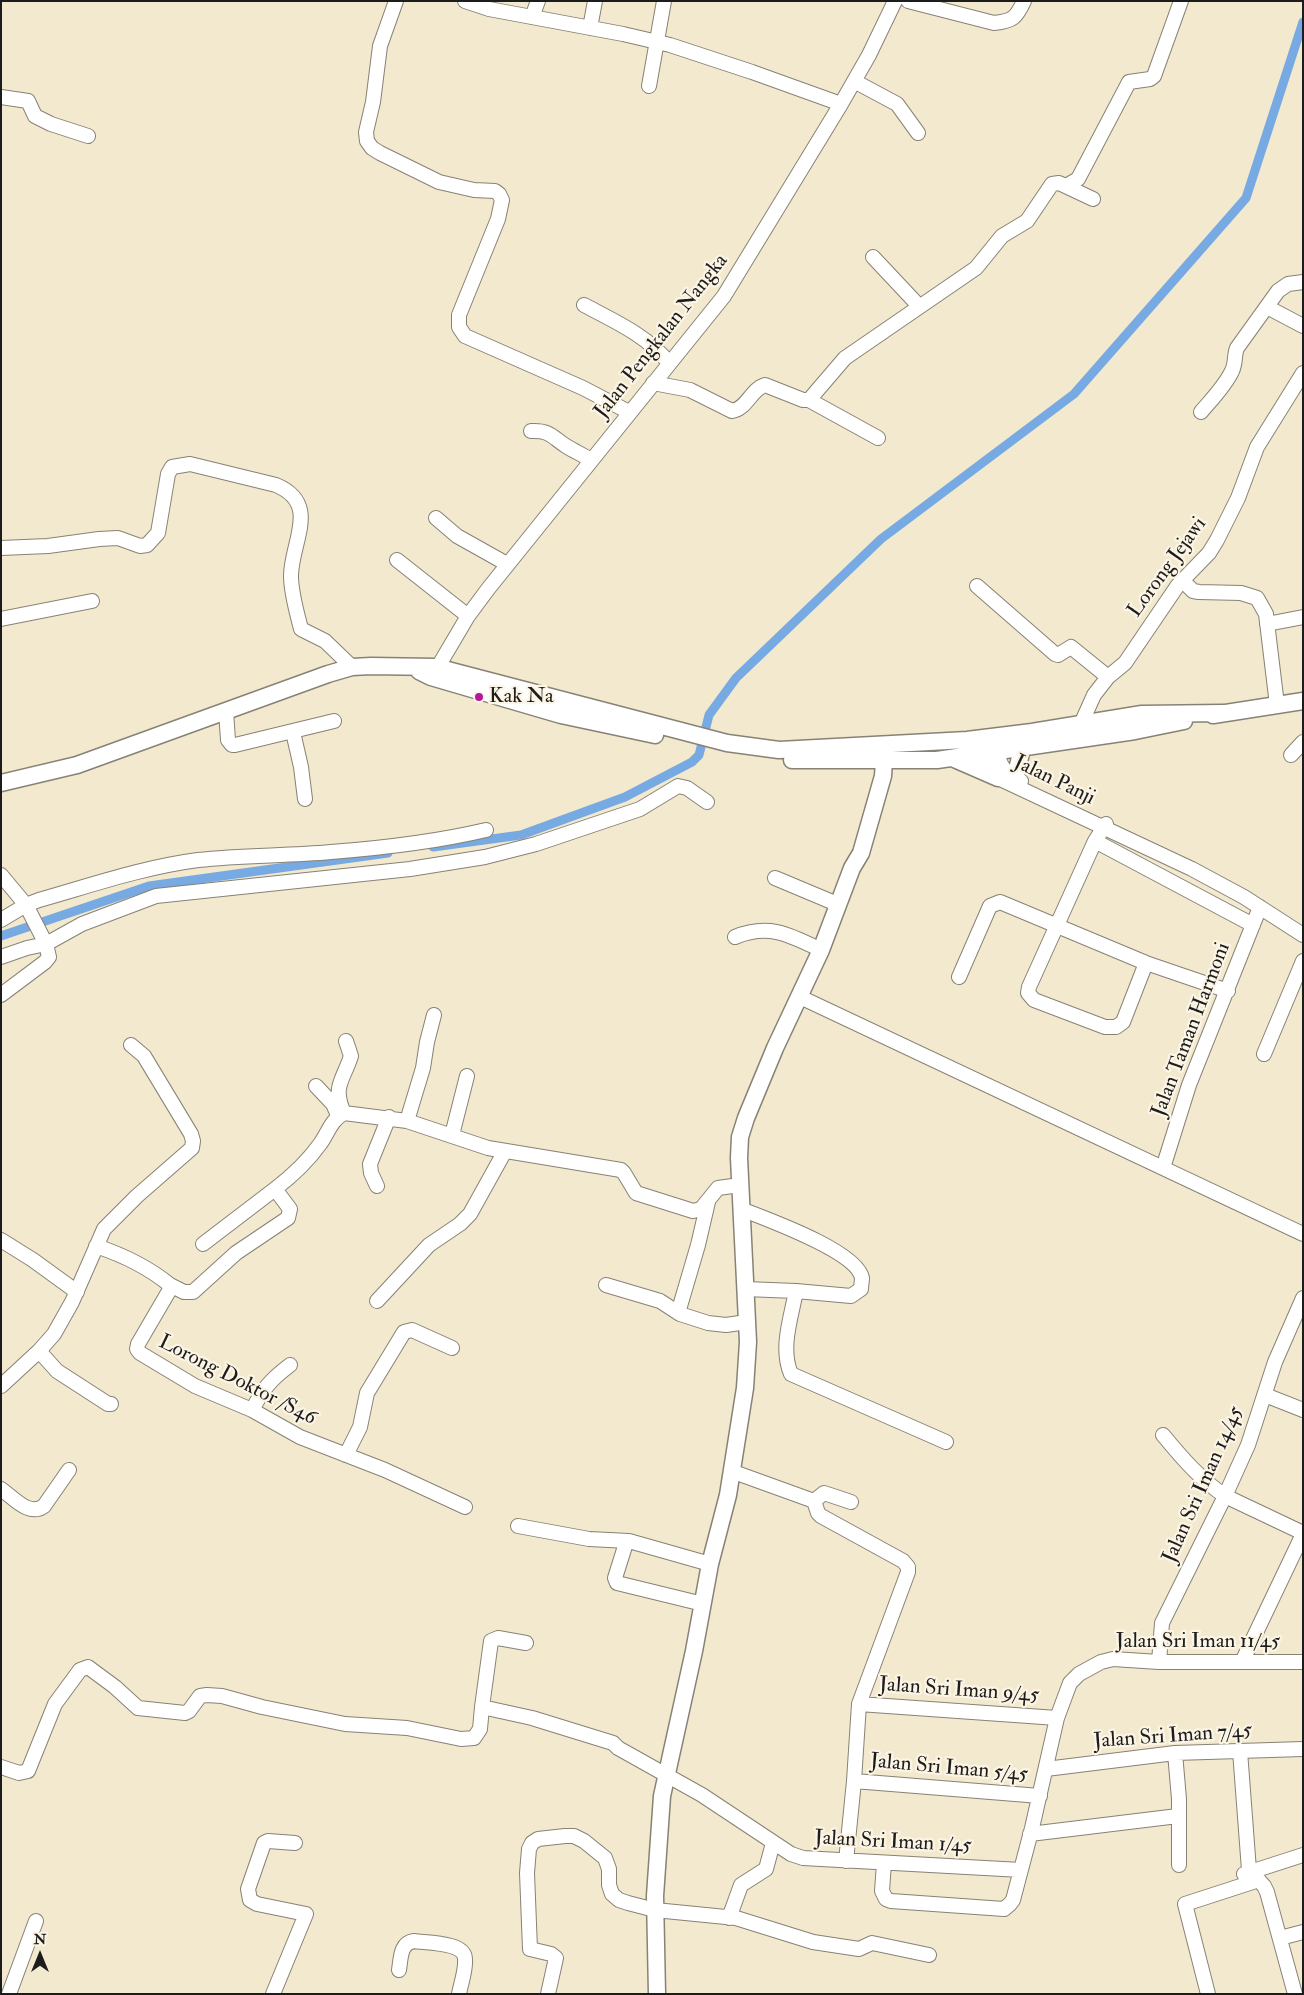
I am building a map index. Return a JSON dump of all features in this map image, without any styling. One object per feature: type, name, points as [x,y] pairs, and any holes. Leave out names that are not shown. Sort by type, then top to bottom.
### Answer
[{"type":"main road","points":[[1,783],[77,765],[328,674],[352,668],[371,666],[412,668],[434,672],[561,715],[650,733],[681,737],[752,758],[778,760],[990,745],[1022,749],[1135,731],[1223,713],[1302,703]]},
{"type":"main road","points":[[952,758],[990,745],[1081,724],[1142,714],[1223,713]]},
{"type":"main road","points":[[721,749],[877,753],[952,758],[998,778]]},
{"type":"main road","points":[[1015,778],[1022,749]]},
{"type":"main road","points":[[658,1994],[654,1910],[662,1796],[710,1564],[728,1495],[745,1388],[748,1349],[740,1185],[740,1136],[775,1048],[821,950],[837,904],[852,868],[861,853],[883,776],[877,753]]},
{"type":"street","points":[[396,1],[380,46],[373,102],[366,132],[368,141],[372,148],[380,153],[438,182],[474,190],[495,191],[500,194],[502,200],[498,219],[459,316],[459,327],[465,336],[583,388],[629,412]]},
{"type":"street","points":[[532,17],[538,1]]},
{"type":"street","points":[[590,28],[595,1]]},
{"type":"street","points":[[649,86],[664,1]]},
{"type":"street","name":"Jalan Pengkalan Nangka","points":[[434,672],[468,616],[508,564],[724,296],[841,104],[895,1]]},
{"type":"street","points":[[908,1],[994,23],[1007,21],[1016,16],[1024,1]]},
{"type":"street","points":[[1066,186],[1078,179],[1129,82],[1150,80],[1154,76],[1182,1]]},
{"type":"street","points":[[468,2],[489,9],[658,42],[752,72],[841,104]]},
{"type":"street","points":[[854,81],[896,104],[918,133]]},
{"type":"street","points":[[1,97],[28,100],[35,116],[51,124],[88,136]]},
{"type":"street","points":[[809,400],[844,358],[976,268],[1002,236],[1027,221],[1052,184],[1059,183],[1093,199]]},
{"type":"street","points":[[873,257],[919,306]]},
{"type":"street","points":[[1202,412],[1226,381],[1233,368],[1234,355],[1237,348],[1267,307],[1283,287],[1294,282],[1303,282]]},
{"type":"street","points":[[584,306],[632,332],[662,355],[669,363]]},
{"type":"street","points":[[1267,307],[1303,326]]},
{"type":"street","name":"Lorong Jejawi","points":[[1081,724],[1094,695],[1108,677],[1125,663],[1182,580],[1209,553],[1218,540],[1238,498],[1257,447],[1303,373]]},
{"type":"street","points":[[652,383],[690,390],[730,410],[739,409],[759,388],[765,385],[803,400],[809,400],[878,438]]},
{"type":"street","points":[[531,431],[542,431],[555,436],[566,446],[591,460]]},
{"type":"street","points":[[1,548],[48,546],[118,538],[140,546],[147,545],[158,534],[168,474],[172,467],[180,465],[199,466],[276,485],[289,491],[299,505],[301,516],[291,577],[302,629],[325,641],[352,668]]},
{"type":"street","points":[[436,518],[457,536],[508,564]]},
{"type":"street","points":[[397,560],[468,616]]},
{"type":"street","points":[[1182,580],[1193,591],[1241,593],[1257,598],[1266,613],[1278,705]]},
{"type":"street","points":[[977,586],[1054,654],[1058,655],[1070,646],[1108,677]]},
{"type":"street","points":[[1,620],[92,601]]},
{"type":"street","points":[[1267,624],[1303,617]]},
{"type":"street","points":[[226,711],[228,740],[232,745],[250,743],[334,721]]},
{"type":"street","points":[[293,732],[305,799]]},
{"type":"street","points":[[1291,755],[1303,742]]},
{"type":"street","points":[[990,745],[1000,765],[1015,778],[1118,834],[1174,860],[1260,907],[1303,935]]},
{"type":"street","name":"Jalan Panji","points":[[990,745],[989,767],[998,778],[1104,826]]},
{"type":"street","points":[[1,957],[156,896],[328,879],[485,857],[536,844],[640,809],[678,786],[687,788],[707,802]]},
{"type":"street","points":[[1104,826],[1095,841],[1028,989],[1029,995],[1034,1000],[1105,1028],[1117,1026],[1124,1020],[1146,963]]},
{"type":"street","points":[[1,920],[28,908],[146,869],[172,864],[200,860],[331,852],[426,842],[486,830]]},
{"type":"street","points":[[1095,841],[1253,925]]},
{"type":"street","points":[[1137,863],[1147,847]]},
{"type":"street","points":[[1166,878],[1174,860]]},
{"type":"street","points":[[1,875],[28,908],[44,940],[49,957],[1,995]]},
{"type":"street","points":[[776,878],[837,904]]},
{"type":"street","points":[[959,977],[990,906],[995,903],[1004,903],[1146,963],[1228,992]]},
{"type":"street","name":"Jalan Taman Harmoni","points":[[1163,1168],[1188,1087],[1228,992],[1260,907]]},
{"type":"street","points":[[735,937],[761,930],[786,933],[821,950]]},
{"type":"street","points":[[1264,1054],[1303,961]]},
{"type":"street","points":[[800,996],[1303,1234]]},
{"type":"street","points":[[407,1120],[424,1068],[427,1042],[434,1015]]},
{"type":"street","points":[[341,1115],[337,1097],[339,1086],[351,1056],[346,1041]]},
{"type":"street","points":[[1,1386],[54,1334],[77,1292],[104,1229],[192,1148],[191,1134],[144,1056],[131,1046]]},
{"type":"street","points":[[452,1135],[467,1076]]},
{"type":"street","points":[[316,1086],[341,1115]]},
{"type":"street","points":[[203,1244],[295,1173],[320,1144],[333,1122],[341,1115],[388,1117],[407,1120],[488,1148],[621,1170],[636,1193],[694,1211],[701,1209],[718,1188],[740,1185]]},
{"type":"street","points":[[377,1186],[371,1173],[370,1164],[388,1117]]},
{"type":"street","points":[[377,1301],[429,1245],[460,1224],[470,1214],[505,1151]]},
{"type":"street","points":[[96,1246],[154,1271],[170,1285],[184,1292],[193,1292],[236,1253],[288,1218],[290,1209],[276,1189]]},
{"type":"street","points":[[678,1312],[698,1245],[708,1201]]},
{"type":"street","points":[[742,1209],[799,1232],[844,1256],[856,1267],[862,1277],[861,1289],[851,1296],[745,1289]]},
{"type":"street","points":[[1,1240],[33,1260],[77,1292]]},
{"type":"street","name":"Lorong Doktor /S46","points":[[170,1285],[138,1344],[138,1352],[195,1386],[252,1410],[300,1437],[385,1470],[465,1507]]},
{"type":"street","points":[[606,1285],[660,1301],[678,1312],[708,1323],[726,1325],[747,1322]]},
{"type":"street","points":[[796,1291],[786,1346],[787,1363],[791,1374],[946,1442]]},
{"type":"street","name":"Jalan Sri Iman 14/45","points":[[1159,1662],[1162,1623],[1248,1445],[1276,1362],[1303,1298]]},
{"type":"street","points":[[346,1455],[360,1427],[367,1393],[404,1332],[412,1330],[452,1348]]},
{"type":"street","points":[[38,1351],[57,1371],[108,1404],[111,1404]]},
{"type":"street","points":[[252,1410],[272,1379],[290,1365]]},
{"type":"street","points":[[1265,1395],[1303,1410]]},
{"type":"street","points":[[1163,1434],[1195,1473],[1225,1496],[1303,1533],[1242,1662]]},
{"type":"street","points":[[1,1489],[26,1508],[39,1510],[44,1506],[69,1470]]},
{"type":"street","points":[[731,1471],[814,1501]]},
{"type":"street","points":[[814,1501],[824,1493],[851,1502]]},
{"type":"street","points":[[814,1501],[821,1516],[903,1561],[908,1567],[908,1572],[859,1704],[846,1861]]},
{"type":"street","points":[[518,1526],[589,1539],[629,1541],[710,1564]]},
{"type":"street","points":[[629,1541],[626,1543],[616,1578],[617,1583],[702,1604]]},
{"type":"street","points":[[1,1767],[19,1774],[28,1771],[55,1704],[80,1670],[88,1667],[116,1687],[135,1706],[143,1710],[185,1713],[189,1711],[200,1696],[222,1696],[262,1707],[344,1724],[407,1728],[460,1739],[474,1738],[478,1734],[491,1641],[498,1638],[526,1643]]},
{"type":"street","name":"Jalan Sri Iman 11/45","points":[[884,1863],[882,1891],[886,1899],[891,1901],[1000,1910],[1010,1904],[1040,1796],[1057,1718],[1070,1683],[1079,1674],[1101,1662],[1113,1660],[1159,1662],[1303,1662]]},
{"type":"street","name":"Jalan Sri Iman 9/45","points":[[859,1704],[1057,1718]]},
{"type":"street","name":"Jalan Sri Iman 1/45","points":[[482,1707],[532,1718],[605,1739],[630,1756],[702,1795],[791,1854],[803,1858],[1020,1870]]},
{"type":"street","name":"Jalan Sri Iman 7/45","points":[[1046,1769],[1175,1753],[1303,1749]]},
{"type":"street","points":[[1240,1751],[1255,1876],[1267,1892],[1296,1994]]},
{"type":"street","points":[[1175,1753],[1179,1799],[1179,1865]]},
{"type":"street","name":"Jalan Sri Iman 5/45","points":[[854,1781],[1040,1796]]},
{"type":"street","points":[[1030,1834],[1178,1816]]},
{"type":"street","points":[[548,1994],[556,1958],[551,1954],[530,1949],[527,1873],[529,1849],[532,1843],[538,1839],[566,1836],[574,1836],[584,1841],[605,1858],[609,1869],[609,1885],[612,1894],[619,1900],[654,1910],[729,1918],[813,1942],[859,1949],[872,1943],[929,1955]]},
{"type":"street","points":[[273,1994],[306,1914],[258,1904],[250,1900],[248,1889],[264,1843],[268,1840],[295,1843]]},
{"type":"street","points":[[729,1918],[741,1884],[766,1869],[773,1843]]},
{"type":"street","points":[[1208,1994],[1185,1904],[1222,1891],[1220,1885],[1222,1882],[1255,1876],[1303,1855]]},
{"type":"street","points":[[9,1994],[36,1921]]},
{"type":"street","points":[[1280,1938],[1303,1932]]},
{"type":"street","points":[[399,1970],[403,1947],[408,1942],[456,1947],[462,1951],[466,1960],[459,1994]]},
{"type":"waterway","points":[[433,847],[521,835],[625,797],[692,762],[699,755],[709,715],[736,678],[881,539],[1074,394],[1246,198],[1303,22]]},
{"type":"waterway","points":[[1,936],[149,886],[388,853]]},
{"type":"place","name":"Kak Na","points":[[479,697]]}]
